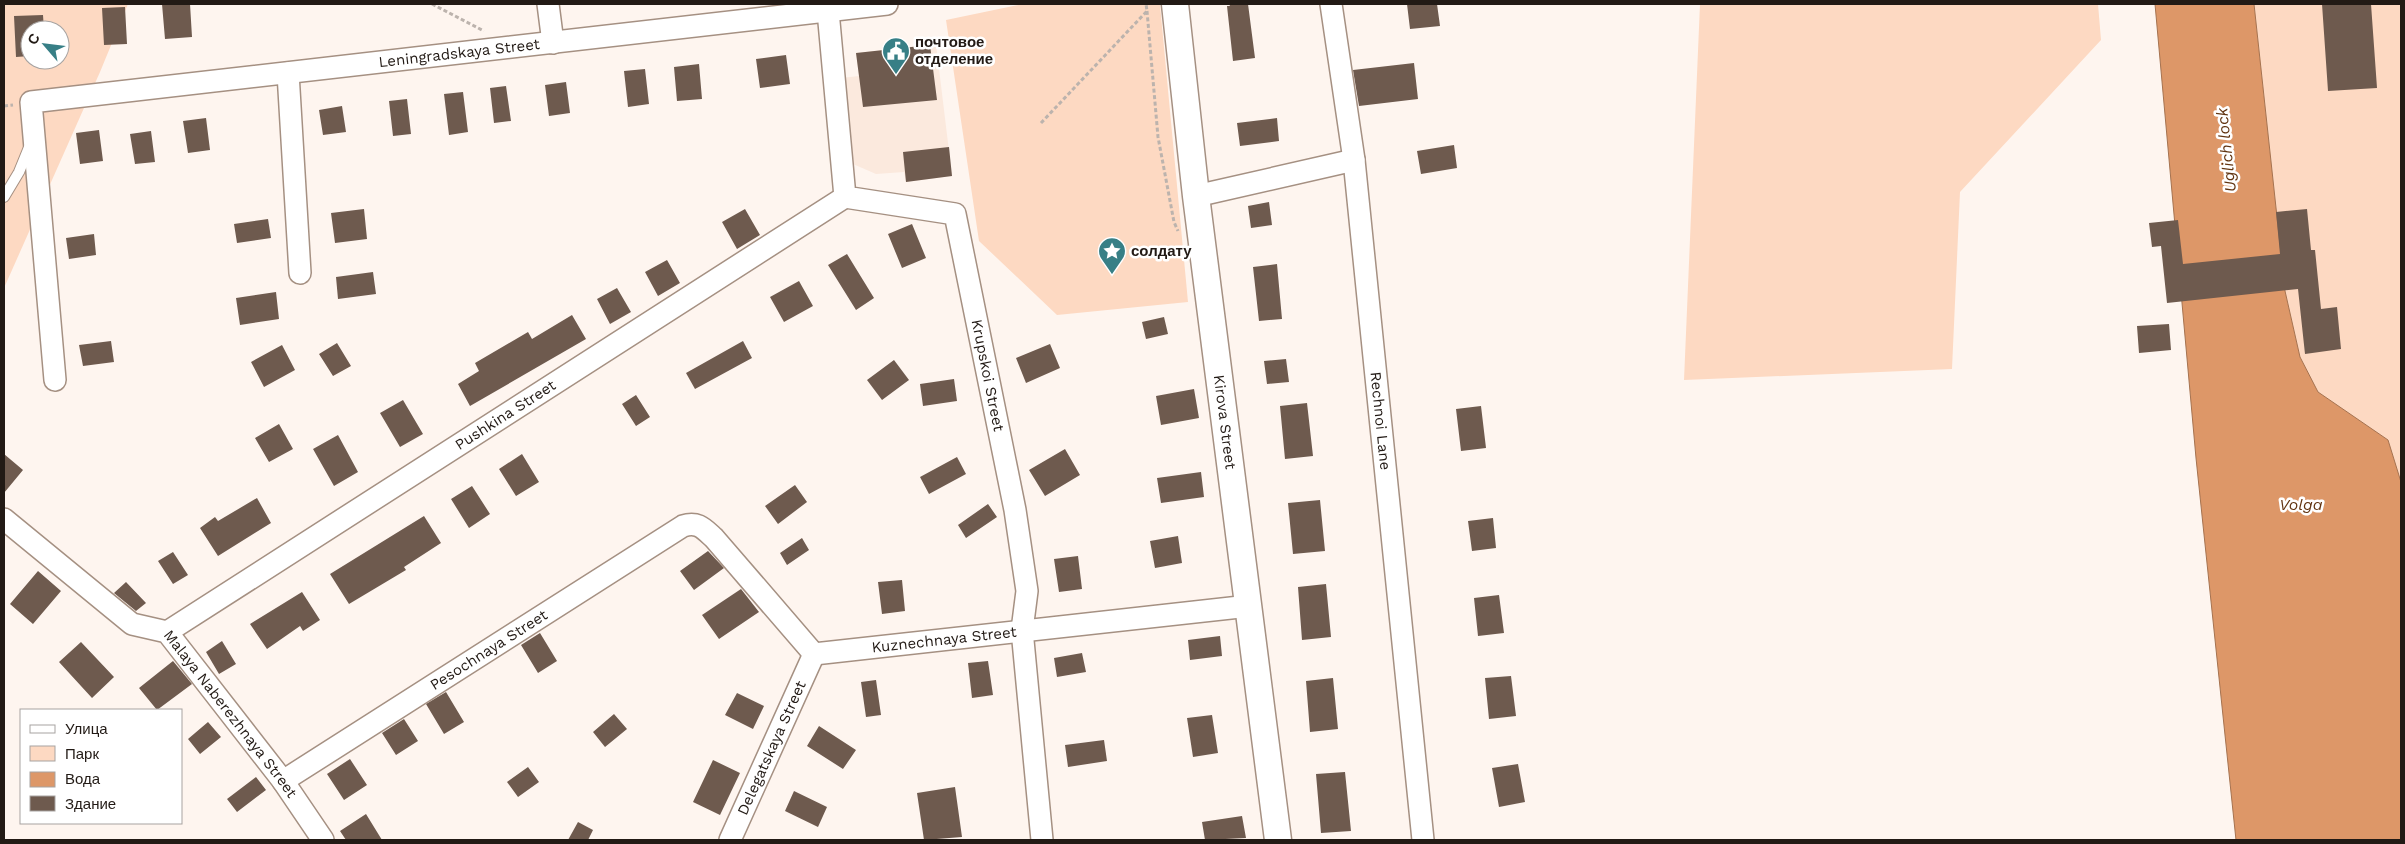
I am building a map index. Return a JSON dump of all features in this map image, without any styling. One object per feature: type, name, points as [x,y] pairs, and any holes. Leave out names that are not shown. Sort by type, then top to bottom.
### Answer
[{"type":"street","points":[[548,4],[553,42]]},
{"type":"street","name":"Leningradskaya Street","points":[[34,136],[31,102],[512,47],[829,7],[887,4]]},
{"type":"street","name":"Kirova Street","points":[[1175,4],[1196,196],[1278,840]]},
{"type":"street","name":"Rechnoi Lane","points":[[1331,4],[1354,160],[1423,840]]},
{"type":"street","points":[[829,7],[845,197]]},
{"type":"street","points":[[288,73],[300,273]]},
{"type":"street","points":[[34,136],[55,380]]},
{"type":"street","points":[[1196,196],[1354,160]]},
{"type":"street","name":"Krupskoi Street","points":[[845,197],[955,214],[1015,510],[1027,592],[1022,630],[1042,840]]},
{"type":"street","name":"Pushkina Street","points":[[167,632],[845,197]]},
{"type":"street","name":"Malaya Naberezhnaya Street","points":[[4,519],[132,624],[167,632],[283,781],[323,840]]},
{"type":"street","name":"Pesochnaya Street","points":[[283,781],[684,526],[697,524],[714,538],[814,654]]},
{"type":"street","name":"Kuznechnaya Street","points":[[814,654],[1249,606]]},
{"type":"street","name":"Delegatskaya Street","points":[[730,840],[814,654]]},
{"type":"lane","points":[[4,197],[19,172],[34,136]]},
{"type":"path","points":[[432,4],[512,47]]},
{"type":"path","points":[[1146,4],[1158,137],[1174,222],[1181,240]]},
{"type":"path","points":[[1041,123],[1147,11]]},
{"type":"shaded area","points":[[936,44],[952,176],[906,182],[904,172],[876,174],[853,164],[841,78],[859,76],[856,53]]},
{"type":"green space","points":[[4,4],[128,4],[100,72],[4,288]]},
{"type":"green space","points":[[1023,4],[1160,5],[1188,302],[1057,315],[979,241],[946,20]]},
{"type":"green space","points":[[1700,4],[2098,4],[2101,40],[1960,192],[1952,369],[1684,380]]},
{"type":"green space","points":[[2254,4],[2401,4],[2401,482],[2388,440],[2318,392],[2300,357],[2285,291]]},
{"type":"water","name":"Volga","points":[[2155,4],[2254,4],[2285,291],[2300,357],[2318,392],[2388,440],[2401,482],[2401,840],[2236,840],[2196,458]]},
{"type":"building","points":[[162,4],[190,4],[192,37],[165,39]]},
{"type":"building","points":[[1229,4],[1248,4],[1255,58],[1233,61],[1227,6],[1230,6]]},
{"type":"building","points":[[1407,4],[1437,4],[1440,26],[1410,29]]},
{"type":"building","points":[[2322,4],[2371,4],[2377,88],[2328,91]]},
{"type":"building","points":[[125,7],[127,44],[104,45],[102,8]]},
{"type":"building","points":[[43,15],[43,20],[20,20],[20,57],[16,57],[14,16]]},
{"type":"building","points":[[930,45],[937,100],[863,107],[856,53]]},
{"type":"building","points":[[786,55],[790,84],[760,88],[756,59]]},
{"type":"building","points":[[1414,63],[1418,99],[1359,106],[1353,70]]},
{"type":"building","points":[[699,64],[702,99],[677,101],[674,67]]},
{"type":"building","points":[[645,69],[649,104],[628,107],[624,71]]},
{"type":"building","points":[[566,82],[570,113],[549,116],[545,85]]},
{"type":"building","points":[[506,86],[511,121],[494,123],[490,88]]},
{"type":"building","points":[[463,92],[468,132],[449,135],[444,94]]},
{"type":"building","points":[[407,99],[411,134],[393,136],[389,101]]},
{"type":"building","points":[[342,106],[346,132],[323,135],[319,110]]},
{"type":"building","points":[[206,118],[210,150],[188,153],[183,121]]},
{"type":"building","points":[[1277,118],[1279,141],[1240,146],[1237,123]]},
{"type":"building","points":[[99,130],[103,161],[80,164],[76,133]]},
{"type":"building","points":[[151,131],[155,162],[135,164],[130,134]]},
{"type":"building","points":[[1454,145],[1457,168],[1421,174],[1417,151]]},
{"type":"building","points":[[949,147],[952,176],[906,182],[903,152]]},
{"type":"building","points":[[1269,202],[1272,225],[1251,228],[1248,206]]},
{"type":"building","points":[[364,209],[367,239],[335,243],[331,213]]},
{"type":"building","points":[[745,209],[760,235],[737,249],[722,222]]},
{"type":"building","points":[[2307,209],[2311,250],[2315,250],[2321,309],[2337,307],[2341,349],[2305,354],[2298,289],[2167,303],[2161,246],[2152,247],[2149,223],[2178,220],[2183,264],[2280,254],[2276,212]]},
{"type":"building","points":[[268,219],[271,238],[237,243],[234,224]]},
{"type":"building","points":[[912,224],[926,258],[902,268],[888,234]]},
{"type":"building","points":[[94,234],[96,255],[69,259],[66,238]]},
{"type":"building","points":[[847,254],[874,298],[856,310],[828,265]]},
{"type":"building","points":[[667,260],[680,283],[658,296],[645,272]]},
{"type":"building","points":[[1277,264],[1282,319],[1259,321],[1253,267]]},
{"type":"building","points":[[373,272],[376,294],[338,299],[336,277]]},
{"type":"building","points":[[799,281],[813,306],[784,322],[770,297]]},
{"type":"building","points":[[617,288],[631,312],[610,324],[597,299]]},
{"type":"building","points":[[276,292],[279,319],[240,325],[236,298]]},
{"type":"building","points":[[572,315],[586,339],[470,406],[458,384],[479,371],[475,363],[528,332],[532,339]]},
{"type":"building","points":[[1164,317],[1168,334],[1146,339],[1142,322]]},
{"type":"building","points":[[2169,324],[2171,350],[2139,353],[2137,326]]},
{"type":"building","points":[[111,341],[114,362],[83,366],[79,345]]},
{"type":"building","points":[[743,341],[752,358],[695,389],[686,373]]},
{"type":"building","points":[[337,343],[351,366],[333,376],[319,354]]},
{"type":"building","points":[[1050,344],[1060,368],[1026,383],[1016,358]]},
{"type":"building","points":[[282,345],[295,370],[264,387],[251,362]]},
{"type":"building","points":[[1286,359],[1289,382],[1267,384],[1264,361]]},
{"type":"building","points":[[894,360],[909,380],[882,400],[867,380]]},
{"type":"building","points":[[954,379],[957,401],[923,406],[920,384]]},
{"type":"building","points":[[1194,389],[1199,418],[1161,425],[1156,396]]},
{"type":"building","points":[[636,395],[650,417],[636,426],[622,404]]},
{"type":"building","points":[[403,400],[423,434],[400,447],[380,413]]},
{"type":"building","points":[[1307,403],[1313,456],[1285,459],[1280,406]]},
{"type":"building","points":[[1481,406],[1486,448],[1461,451],[1456,409]]},
{"type":"building","points":[[279,424],[293,449],[269,462],[255,438]]},
{"type":"building","points":[[338,435],[358,472],[334,486],[313,449]]},
{"type":"building","points":[[1065,449],[1080,475],[1045,496],[1029,470]]},
{"type":"building","points":[[4,454],[23,470],[4,493]]},
{"type":"building","points":[[522,454],[539,482],[516,496],[499,469]]},
{"type":"building","points":[[957,457],[966,474],[929,494],[920,477]]},
{"type":"building","points":[[1201,472],[1204,497],[1161,503],[1157,478]]},
{"type":"building","points":[[795,485],[807,502],[778,524],[765,506]]},
{"type":"building","points":[[472,486],[490,514],[469,528],[451,499]]},
{"type":"building","points":[[257,498],[271,523],[218,556],[200,528],[215,517],[218,521]]},
{"type":"building","points":[[1320,500],[1325,551],[1293,554],[1288,503]]},
{"type":"building","points":[[988,504],[997,517],[966,538],[958,525]]},
{"type":"building","points":[[424,516],[441,543],[404,567],[406,570],[349,604],[330,574]]},
{"type":"building","points":[[1493,518],[1496,548],[1472,551],[1468,521]]},
{"type":"building","points":[[1178,536],[1182,563],[1155,568],[1150,541]]},
{"type":"building","points":[[802,538],[809,550],[787,565],[780,553]]},
{"type":"building","points":[[708,551],[724,568],[694,590],[680,571]]},
{"type":"building","points":[[173,552],[188,575],[173,584],[158,561]]},
{"type":"building","points":[[1078,556],[1082,589],[1059,592],[1054,559]]},
{"type":"building","points":[[38,571],[61,591],[33,624],[10,604]]},
{"type":"building","points":[[902,580],[905,611],[882,614],[878,582]]},
{"type":"building","points":[[126,582],[146,603],[136,611],[114,593]]},
{"type":"building","points":[[1326,584],[1331,637],[1302,640],[1298,587]]},
{"type":"building","points":[[741,589],[759,612],[719,639],[702,615]]},
{"type":"building","points":[[302,592],[320,620],[303,631],[300,626],[267,649],[250,624]]},
{"type":"building","points":[[1499,595],[1504,633],[1478,636],[1474,598]]},
{"type":"building","points":[[540,633],[557,661],[538,673],[521,645]]},
{"type":"building","points":[[1220,636],[1222,656],[1190,660],[1188,640]]},
{"type":"building","points":[[222,641],[236,664],[219,674],[206,652]]},
{"type":"building","points":[[81,642],[114,677],[92,698],[59,662]]},
{"type":"building","points":[[1082,653],[1086,672],[1057,677],[1054,658]]},
{"type":"building","points":[[173,661],[192,684],[158,709],[156,709],[139,688]]},
{"type":"building","points":[[988,661],[993,695],[972,698],[968,663]]},
{"type":"building","points":[[1511,676],[1516,716],[1489,719],[1485,678]]},
{"type":"building","points":[[1333,678],[1338,729],[1310,732],[1306,681]]},
{"type":"building","points":[[876,680],[881,715],[866,717],[861,682]]},
{"type":"building","points":[[446,692],[464,722],[444,734],[426,704]]},
{"type":"building","points":[[737,693],[764,706],[753,729],[725,715]]},
{"type":"building","points":[[614,714],[627,729],[605,747],[593,732]]},
{"type":"building","points":[[1212,715],[1218,753],[1193,757],[1187,718]]},
{"type":"building","points":[[404,719],[418,741],[396,755],[382,733]]},
{"type":"building","points":[[208,722],[221,737],[200,754],[188,739]]},
{"type":"building","points":[[819,726],[856,750],[843,769],[807,746]]},
{"type":"building","points":[[1104,740],[1107,761],[1068,767],[1065,745]]},
{"type":"building","points":[[350,759],[367,785],[344,800],[327,774]]},
{"type":"building","points":[[713,760],[740,773],[720,815],[693,802]]},
{"type":"building","points":[[1518,764],[1525,802],[1499,807],[1492,768]]},
{"type":"building","points":[[528,767],[539,782],[518,797],[507,782]]},
{"type":"building","points":[[1345,772],[1351,831],[1321,833],[1316,774]]},
{"type":"building","points":[[256,777],[266,790],[237,812],[227,799]]},
{"type":"building","points":[[955,787],[962,837],[924,840],[917,793]]},
{"type":"building","points":[[794,791],[827,807],[818,827],[785,811]]},
{"type":"building","points":[[366,814],[382,840],[346,840],[340,831]]},
{"type":"building","points":[[1242,816],[1246,838],[1205,840],[1202,822]]},
{"type":"building","points":[[578,822],[593,830],[588,840],[568,840]]},
{"type":"place","name":"почтовое отделение","points":[[896,75]]},
{"type":"place","name":"солдату","points":[[1112,275]]},
{"type":"water label","name":"Uglich lock","points":[[2226,150]]}]
